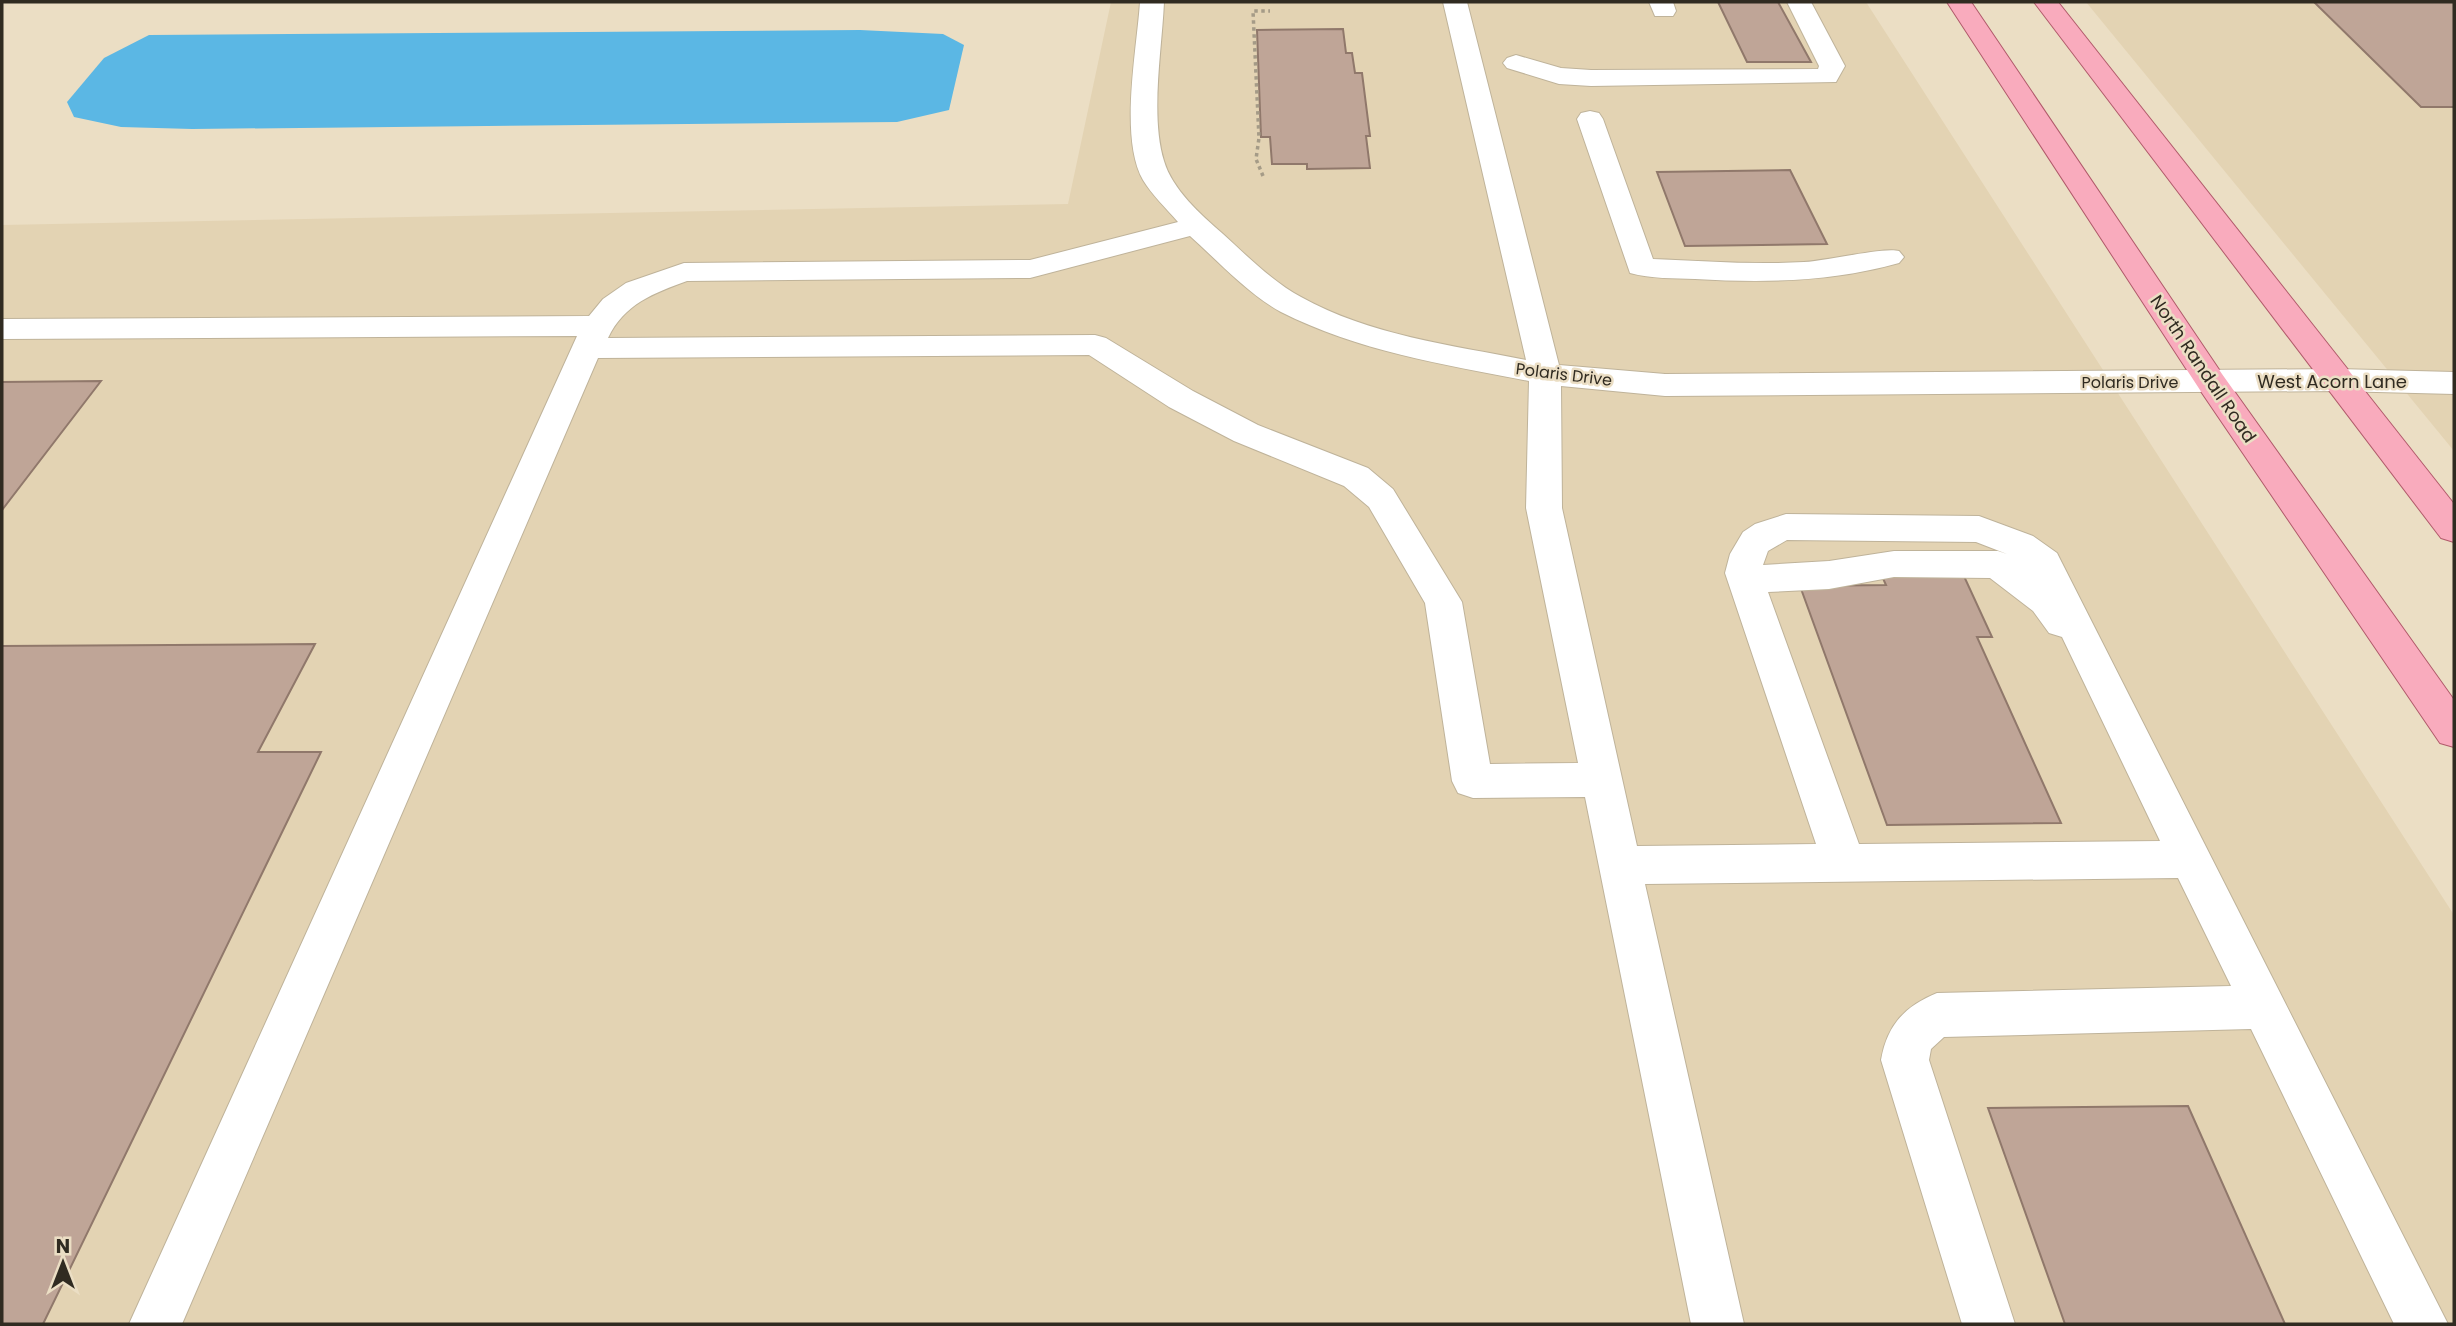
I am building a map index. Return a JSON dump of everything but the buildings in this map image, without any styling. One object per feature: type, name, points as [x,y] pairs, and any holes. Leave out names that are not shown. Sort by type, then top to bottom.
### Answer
[{"type":"main road","name":"North Randall Road","points":[[1959,2],[2211,382],[2454,731]]},
{"type":"main road","points":[[2046,2],[2454,529]]},
{"type":"street","name":"Polaris Drive","points":[[1152,2],[1145,79],[1149,158],[1156,178],[1196,226],[1290,304],[1356,332],[1418,349],[1545,374],[1665,385],[2211,382]]},
{"type":"street","points":[[1455,2],[1516,266],[1545,374],[1544,508],[1717,1324]]},
{"type":"street","points":[[1516,63],[1559,76],[1591,78],[1827,77],[1832,66],[1799,2]]},
{"type":"street","points":[[1590,118],[1641,267],[1731,271],[1843,268],[1889,257]]},
{"type":"street","points":[[155,1324],[592,337],[612,304],[638,287],[684,272],[1030,269],[1196,226]]},
{"type":"street","points":[[2,329],[1095,345],[1181,399],[1246,433],[1356,477],[1381,498],[1443,602],[1473,781],[1601,779]]},
{"type":"street","name":"West Acorn Lane","points":[[2211,382],[2339,380],[2454,383]]},
{"type":"street","points":[[1844,863],[1743,573],[1747,552],[1760,535],[1786,527],[1979,529],[2020,545],[2044,563],[2422,1324]]},
{"type":"street","points":[[1746,580],[1829,575],[1894,564],[1998,565],[2046,601],[2097,670]]},
{"type":"street","points":[[1620,865],[2190,859]]},
{"type":"street","points":[[1988,1324],[1905,1060],[1908,1040],[1915,1029],[1937,1015],[2264,1007]]},
{"type":"path","points":[[1263,176],[1256,159],[1259,138],[1253,11],[1270,11]]},
{"type":"shaded area","points":[[1111,2],[1866,2],[2454,915],[2454,1324],[2,1324],[2,225],[1068,204]]},
{"type":"shaded area","points":[[2086,2],[2454,2],[2454,451]]},
{"type":"water","points":[[860,30],[943,34],[964,45],[949,110],[897,122],[192,129],[121,127],[74,117],[67,102],[104,58],[149,35]]}]
